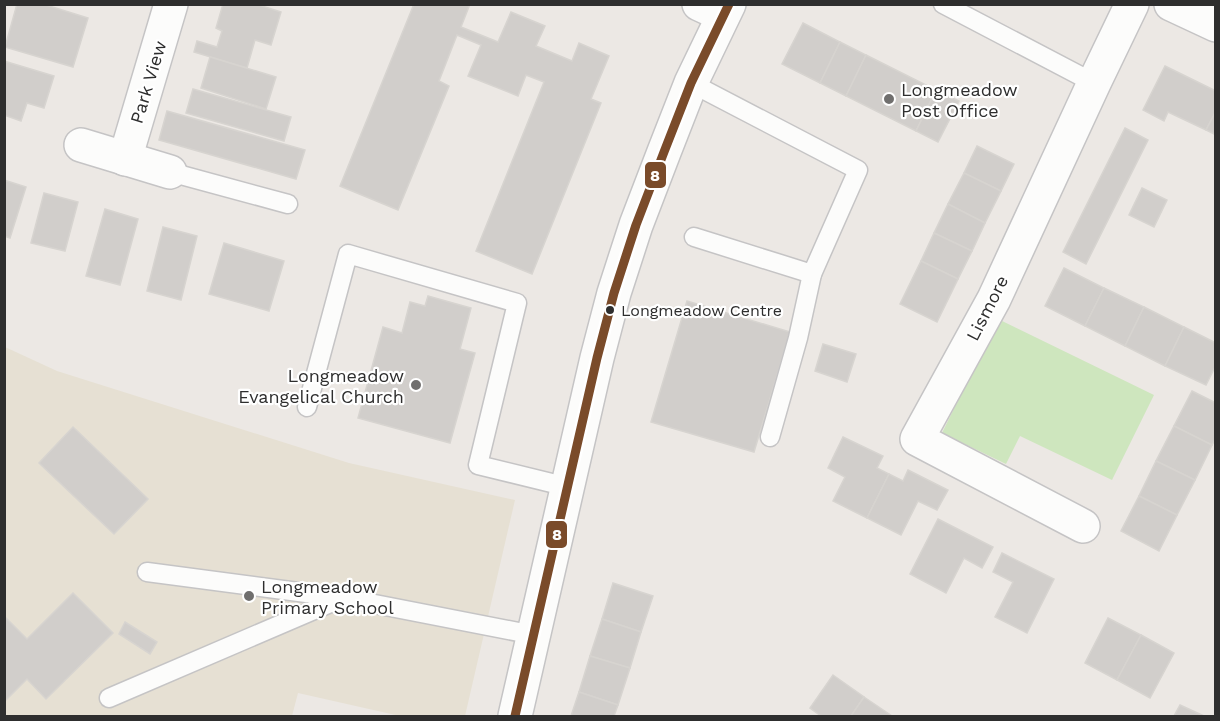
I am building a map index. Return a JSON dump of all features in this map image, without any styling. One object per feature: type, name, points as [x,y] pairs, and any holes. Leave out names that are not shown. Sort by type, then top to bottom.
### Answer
[{"type":"street","name":"Park View","points":[[125,159],[171,4]]},
{"type":"street","name":"Lismore","points":[[1083,526],[917,439],[994,299],[1132,4]]},
{"type":"street","points":[[1171,4],[1215,26]]},
{"type":"street","points":[[515,717],[614,293],[636,225],[692,83],[717,8]]},
{"type":"street","points":[[81,145],[170,172]]},
{"type":"lane","points":[[943,4],[1094,83]]},
{"type":"lane","points":[[692,83],[858,170],[812,273],[798,338],[770,437]]},
{"type":"lane","points":[[170,172],[288,204]]},
{"type":"lane","points":[[694,237],[812,273]]},
{"type":"lane","points":[[307,407],[348,254],[517,303],[478,465],[568,487]]},
{"type":"lane","points":[[147,572],[344,598],[534,635]]},
{"type":"lane","points":[[109,698],[344,598]]},
{"type":"shaded area","name":"Longmeadow Primary School","points":[[5,347],[57,371],[349,463],[515,500],[465,716],[400,716],[298,693],[292,716],[5,716]]},
{"type":"green space","points":[[998,319],[1154,395],[1112,480],[1020,436],[1006,464],[942,433]]},
{"type":"building","points":[[17,4],[43,4],[88,18],[73,67],[5,47]]},
{"type":"building","points":[[223,4],[256,4],[281,12],[271,45],[255,40],[247,68],[194,52],[197,41],[217,47],[222,31],[216,28]]},
{"type":"building","points":[[414,4],[470,4],[461,27],[498,42],[511,12],[545,26],[536,46],[572,61],[579,43],[609,56],[591,99],[601,103],[532,274],[476,251],[544,82],[526,75],[518,96],[468,76],[481,45],[457,35],[439,81],[449,86],[398,210],[340,186]]},
{"type":"building","points":[[803,23],[840,42],[820,83],[782,64]]},
{"type":"building","points":[[840,42],[866,55],[846,96],[820,83]]},
{"type":"building","points":[[866,55],[936,90],[916,131],[846,96]]},
{"type":"building","points":[[210,57],[276,77],[266,109],[201,88]]},
{"type":"building","points":[[4,61],[54,76],[44,108],[27,103],[21,121],[4,115]]},
{"type":"building","points":[[1165,66],[1216,91],[1216,111],[1206,130],[1168,112],[1164,121],[1143,110]]},
{"type":"building","points":[[193,89],[291,117],[284,141],[186,113]]},
{"type":"building","points":[[936,90],[959,101],[938,142],[916,131]]},
{"type":"building","points":[[167,111],[305,150],[296,179],[159,140]]},
{"type":"building","points":[[1216,111],[1216,135],[1206,130]]},
{"type":"building","points":[[1125,128],[1148,140],[1086,264],[1063,252]]},
{"type":"building","points":[[977,146],[1014,164],[1001,191],[964,173]]},
{"type":"building","points":[[964,173],[1001,191],[985,223],[948,204]]},
{"type":"building","points":[[4,180],[26,187],[10,238],[4,236]]},
{"type":"building","points":[[1142,188],[1167,200],[1154,227],[1129,215]]},
{"type":"building","points":[[44,193],[78,202],[65,251],[31,243]]},
{"type":"building","points":[[948,204],[985,223],[972,251],[934,233]]},
{"type":"building","points":[[105,209],[138,219],[120,285],[86,276]]},
{"type":"building","points":[[163,227],[197,236],[181,300],[147,291]]},
{"type":"building","points":[[934,233],[972,251],[958,279],[921,261]]},
{"type":"building","points":[[224,243],[284,261],[269,311],[209,294]]},
{"type":"building","points":[[921,261],[958,279],[937,322],[900,304]]},
{"type":"building","points":[[1064,268],[1104,288],[1085,326],[1045,306]]},
{"type":"building","points":[[1104,288],[1144,307],[1125,346],[1085,326]]},
{"type":"building","name":"Longmeadow Evangelical Church","points":[[428,296],[471,308],[460,349],[475,353],[450,443],[358,418],[383,327],[402,333],[410,302],[425,306]]},
{"type":"building","points":[[687,301],[790,332],[754,452],[651,422]]},
{"type":"building","points":[[1144,307],[1184,327],[1165,366],[1125,346]]},
{"type":"building","points":[[1184,327],[1216,343],[1216,365],[1206,385],[1165,366]]},
{"type":"building","points":[[823,344],[856,354],[847,382],[815,371]]},
{"type":"building","points":[[1192,391],[1216,403],[1216,438],[1212,445],[1174,426]]},
{"type":"building","points":[[1174,426],[1212,445],[1195,480],[1156,461]]},
{"type":"building","points":[[73,427],[148,499],[114,534],[39,463]]},
{"type":"building","points":[[843,437],[883,456],[877,468],[889,474],[867,518],[833,501],[845,477],[828,468]]},
{"type":"building","points":[[1156,461],[1195,480],[1177,515],[1139,496]]},
{"type":"building","points":[[908,470],[948,490],[937,510],[918,501],[901,535],[867,518],[889,474],[903,481]]},
{"type":"building","points":[[1139,496],[1177,515],[1159,551],[1121,531]]},
{"type":"building","points":[[938,519],[993,547],[982,568],[964,558],[946,593],[910,574]]},
{"type":"building","points":[[1002,553],[1054,579],[1027,633],[995,617],[1013,582],[993,572]]},
{"type":"building","points":[[613,583],[653,596],[641,632],[602,619]]},
{"type":"building","points":[[73,593],[113,633],[46,699],[27,679],[4,702],[4,616],[27,639]]},
{"type":"building","points":[[1108,618],[1141,635],[1117,680],[1085,663]]},
{"type":"building","points":[[602,619],[641,632],[630,668],[590,656]]},
{"type":"building","points":[[125,622],[157,642],[150,654],[119,634]]},
{"type":"building","points":[[1141,635],[1174,653],[1150,698],[1117,680]]},
{"type":"building","points":[[590,656],[630,668],[618,705],[579,692]]},
{"type":"building","points":[[833,675],[864,697],[851,716],[821,716],[810,708]]},
{"type":"building","points":[[579,692],[618,705],[614,716],[571,716]]},
{"type":"building","points":[[864,697],[892,716],[851,716]]},
{"type":"building","points":[[1180,705],[1204,716],[1174,716]]},
{"type":"transit line","name":"8","points":[[515,716],[614,293],[636,225],[691,83],[729,4]]},
{"type":"place","name":"Longmeadow Post Office","points":[[889,99]]},
{"type":"place","name":"Longmeadow Centre","points":[[610,310]]},
{"type":"place","name":"Longmeadow Evangelical Church","points":[[416,385]]},
{"type":"place","name":"Longmeadow Primary School","points":[[249,596]]}]
